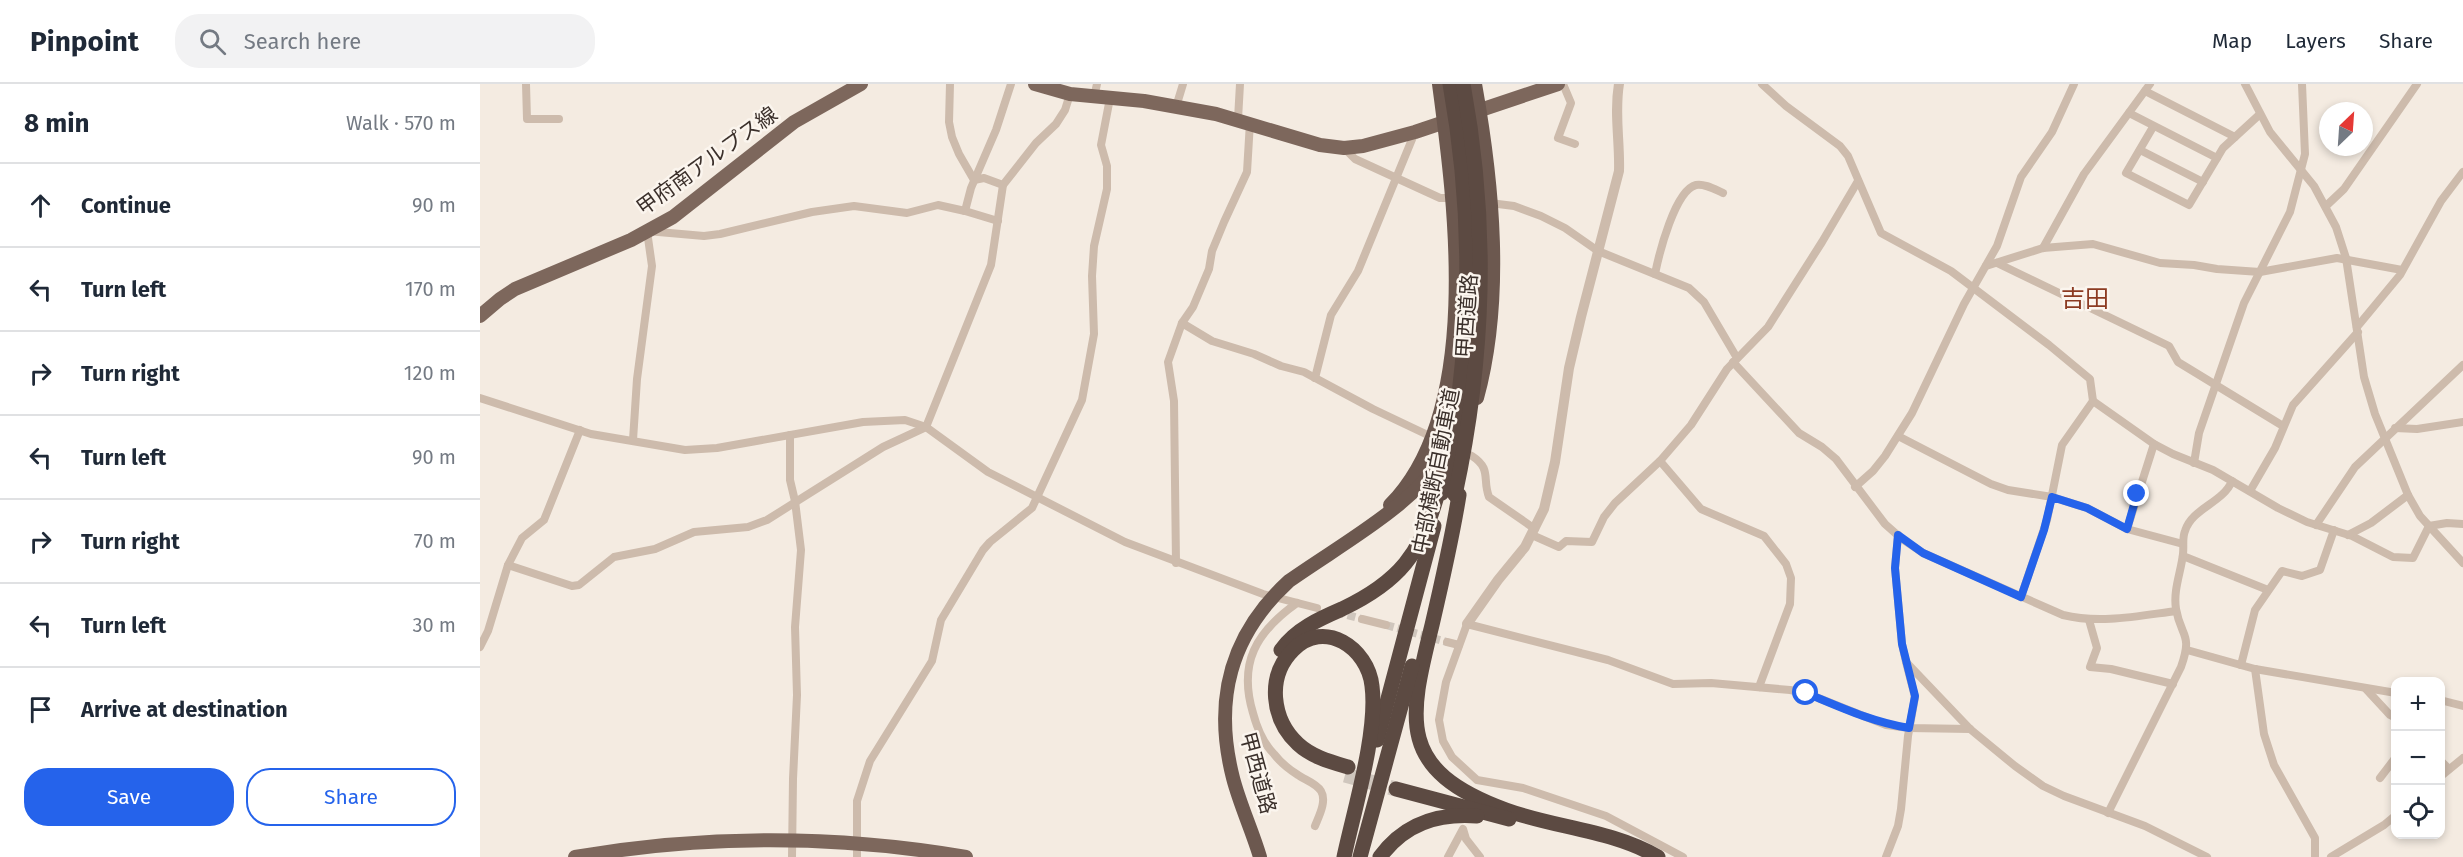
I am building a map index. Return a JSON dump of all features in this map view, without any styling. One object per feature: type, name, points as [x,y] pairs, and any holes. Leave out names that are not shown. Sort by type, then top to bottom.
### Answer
[{"type":"highway","name":"甲西道路","points":[[1354,536],[1380,514],[1408,483],[1433,438],[1446,387],[1455,282],[1452,198],[1439,84]]},
{"type":"highway","name":"中部横断自動車道","points":[[1360,857],[1443,550],[1467,325],[1468,224],[1459,139],[1450,84]]},
{"type":"highway","name":"中部横断自動車道","points":[[1348,857],[1380,726],[1468,436],[1479,349],[1481,268],[1477,183],[1463,84]]},
{"type":"highway","name":"甲西道路","points":[[1260,857],[1234,780],[1227,751],[1225,700],[1236,654],[1245,634],[1272,597],[1290,581],[1407,500],[1453,447],[1476,401],[1487,354],[1491,302],[1490,203],[1485,135],[1475,84]]},
{"type":"highway","points":[[1344,857],[1366,756],[1372,714],[1372,687],[1367,666],[1355,649],[1336,639],[1314,638],[1293,649],[1286,658],[1276,684],[1277,709],[1281,722],[1299,745],[1346,771],[1309,762],[1294,753],[1283,741],[1274,728],[1266,698],[1270,669],[1277,655],[1297,633],[1310,624],[1377,591],[1401,570],[1449,494]]},
{"type":"highway","points":[[1449,494],[1451,541],[1418,682],[1415,702],[1417,732],[1428,759],[1447,779],[1505,814]]},
{"type":"highway","points":[[1397,785],[1505,814],[1642,857]]},
{"type":"highway","points":[[1380,857],[1399,835],[1422,821],[1468,815],[1505,814],[1611,838],[1658,857]]},
{"type":"main road","name":"甲府南アルプス線","points":[[480,316],[500,298],[515,289],[647,231],[673,217],[794,122],[861,84]]},
{"type":"main road","points":[[1035,84],[1070,94],[1096,90],[1110,98],[1176,107],[1244,121],[1320,145],[1344,148],[1363,146],[1415,132],[1558,84]]},
{"type":"main road","points":[[575,857],[662,845],[792,840],[857,850],[966,857]]},
{"type":"street","points":[[526,84],[527,119],[559,119]]},
{"type":"street","points":[[950,84],[949,122],[952,136],[974,180]]},
{"type":"street","points":[[965,211],[974,180],[996,130],[1011,84]]},
{"type":"street","points":[[1176,107],[1183,84]]},
{"type":"street","points":[[1176,563],[1174,401],[1168,362],[1182,323],[1197,298],[1209,269],[1212,251],[1247,172],[1240,84]]},
{"type":"street","points":[[1563,84],[1571,103],[1558,138],[1575,144]]},
{"type":"street","points":[[1619,84],[1616,99],[1620,148],[1619,171],[1569,368],[1551,486],[1534,532],[1467,624],[1446,682],[1439,720],[1443,741],[1452,757],[1475,784],[1523,788],[1606,816],[1683,857]]},
{"type":"street","points":[[1762,84],[1786,106],[1840,146],[1848,156],[1881,233],[1951,271],[2090,379],[2093,401],[2062,446],[2044,530],[2021,597]]},
{"type":"street","points":[[2246,84],[2259,115],[2326,206],[2336,226],[2346,258],[2369,398],[2408,495],[2420,516],[2463,563]]},
{"type":"street","points":[[2194,463],[2199,433],[2244,303],[2290,212],[2306,154],[2302,84]]},
{"type":"street","points":[[2326,206],[2344,189],[2417,84]]},
{"type":"street","points":[[1855,487],[1873,471],[1898,436],[1923,393],[1997,246],[2020,177],[2052,132],[2071,85]]},
{"type":"street","points":[[2043,248],[2084,174],[2148,88],[2235,137]]},
{"type":"street","points":[[508,565],[572,586],[579,585],[614,557],[655,549],[694,532],[748,526],[767,520],[883,447],[926,427],[991,265],[1003,185],[1036,143],[1056,124],[1065,110],[1070,94]]},
{"type":"street","points":[[857,850],[857,801],[870,761],[932,662],[941,620],[947,608],[990,542],[1025,515],[1036,499],[1082,400],[1094,334],[1092,276],[1094,246],[1107,189],[1107,166],[1101,145],[1110,98]]},
{"type":"street","points":[[2129,113],[2217,158]]},
{"type":"street","points":[[2153,127],[2126,173],[2189,205],[2223,148],[2259,115]]},
{"type":"street","points":[[1315,378],[1331,315],[1358,271],[1415,132]]},
{"type":"street","points":[[1344,148],[1355,159],[1396,178],[1440,198],[1452,198]]},
{"type":"street","points":[[2140,150],[2203,182]]},
{"type":"street","points":[[2250,491],[2275,448],[2293,405],[2357,330],[2402,270],[2441,201],[2463,172]]},
{"type":"street","points":[[974,180],[984,178],[1003,185]]},
{"type":"street","points":[[1182,323],[1212,341],[1254,354],[1315,378],[1373,409],[1472,456],[1484,465],[1487,490],[1494,502],[1558,547],[1566,541],[1592,542],[1604,517],[1615,503],[1660,461],[1691,425],[1735,360],[1768,327],[1858,181]]},
{"type":"street","points":[[1655,274],[1667,228],[1693,185],[1700,184],[1723,193]]},
{"type":"street","points":[[1490,203],[1514,206],[1541,216],[1565,228],[1598,251],[1689,288],[1697,294],[1735,360],[1799,433],[1836,459],[1855,487],[1898,535],[1923,553],[2063,615],[2089,620],[2119,619],[2176,611]]},
{"type":"street","points":[[633,440],[652,266],[647,231],[704,236],[854,206],[907,213],[938,206],[998,221]]},
{"type":"street","points":[[1986,266],[2043,248],[2093,244],[2160,263],[2260,272],[2327,259],[2346,258],[2402,270]]},
{"type":"street","points":[[1997,263],[2169,346],[2178,362],[2283,426]]},
{"type":"street","points":[[2316,525],[2355,467],[2463,365]]},
{"type":"street","points":[[480,398],[580,430],[685,450],[717,448],[863,422],[905,420],[926,427],[988,472],[1036,499],[1125,542],[1272,597],[1317,608]]},
{"type":"street","points":[[2093,401],[2154,444],[2212,470],[2278,508],[2316,525],[2348,535],[2393,557],[2413,558],[2429,526]]},
{"type":"street","points":[[2396,428],[2417,429],[2463,422]]},
{"type":"street","points":[[480,646],[488,631],[508,565],[522,538],[544,520],[580,430]]},
{"type":"street","points":[[790,435],[790,480],[801,550],[795,627],[797,694],[792,857]]},
{"type":"street","points":[[1898,436],[1991,484],[2008,490],[2052,497],[2087,508],[2127,529],[2183,544]]},
{"type":"street","points":[[2127,529],[2154,444]]},
{"type":"street","points":[[1660,461],[1701,509],[1764,536],[1786,564],[1792,585],[1790,604],[1759,687]]},
{"type":"street","points":[[2108,813],[2173,684],[2187,650],[2187,637],[2176,611],[2175,598],[2183,556],[2185,530],[2188,523],[2201,511],[2223,496],[2232,481]]},
{"type":"street","points":[[2348,535],[2371,523],[2408,495]]},
{"type":"street","points":[[2429,526],[2447,523],[2463,524]]},
{"type":"street","points":[[2241,665],[2255,610],[2268,590],[2282,572],[2302,576],[2320,570],[2334,530]]},
{"type":"street","points":[[1886,857],[1898,826],[1909,728],[1915,696],[1902,644],[1895,568],[1898,535]]},
{"type":"street","points":[[2183,556],[2268,590]]},
{"type":"street","points":[[1297,603],[1276,619],[1260,638],[1248,665],[1246,678],[1251,708],[1263,738],[1273,754],[1297,775],[1320,789],[1324,797],[1315,826]]},
{"type":"street","points":[[1362,619],[1386,625]]},
{"type":"street","points":[[2089,620],[2097,648],[2090,668],[2110,669],[2173,684]]},
{"type":"street","points":[[1467,624],[1608,660],[1673,684],[1712,683],[1806,693],[1886,724],[1909,728],[1970,729]]},
{"type":"street","points":[[1447,642],[1459,645]]},
{"type":"street","points":[[2187,650],[2255,669],[2391,692]]},
{"type":"street","points":[[1906,662],[1970,729],[2043,786],[2145,826],[2207,857]]},
{"type":"street","points":[[2255,669],[2264,734],[2274,765],[2315,838],[2315,857]]},
{"type":"street","points":[[2366,688],[2391,716]]},
{"type":"street","points":[[2445,701],[2463,706]]},
{"type":"street","points":[[2445,773],[2463,758]]},
{"type":"street","points":[[2380,778],[2391,764]]},
{"type":"street","points":[[2445,766],[2449,770]]},
{"type":"street","points":[[2331,857],[2391,819]]},
{"type":"street","points":[[1448,857],[1463,827],[1466,838],[1480,857]]},
{"type":"tunnel","points":[[1336,612],[1362,619]]},
{"type":"tunnel","points":[[1386,625],[1447,642]]},
{"type":"tunnel","points":[[1345,775],[1396,789]]},
{"type":"district","name":"吉田","points":[[2085,299]]},
{"type":"route","points":[[1806,693],[1863,717],[1909,728],[1915,696],[1902,644],[1895,568],[1898,535],[1923,553],[2021,597],[2044,530],[2052,497],[2087,508],[2127,529],[2137,494]]}]
